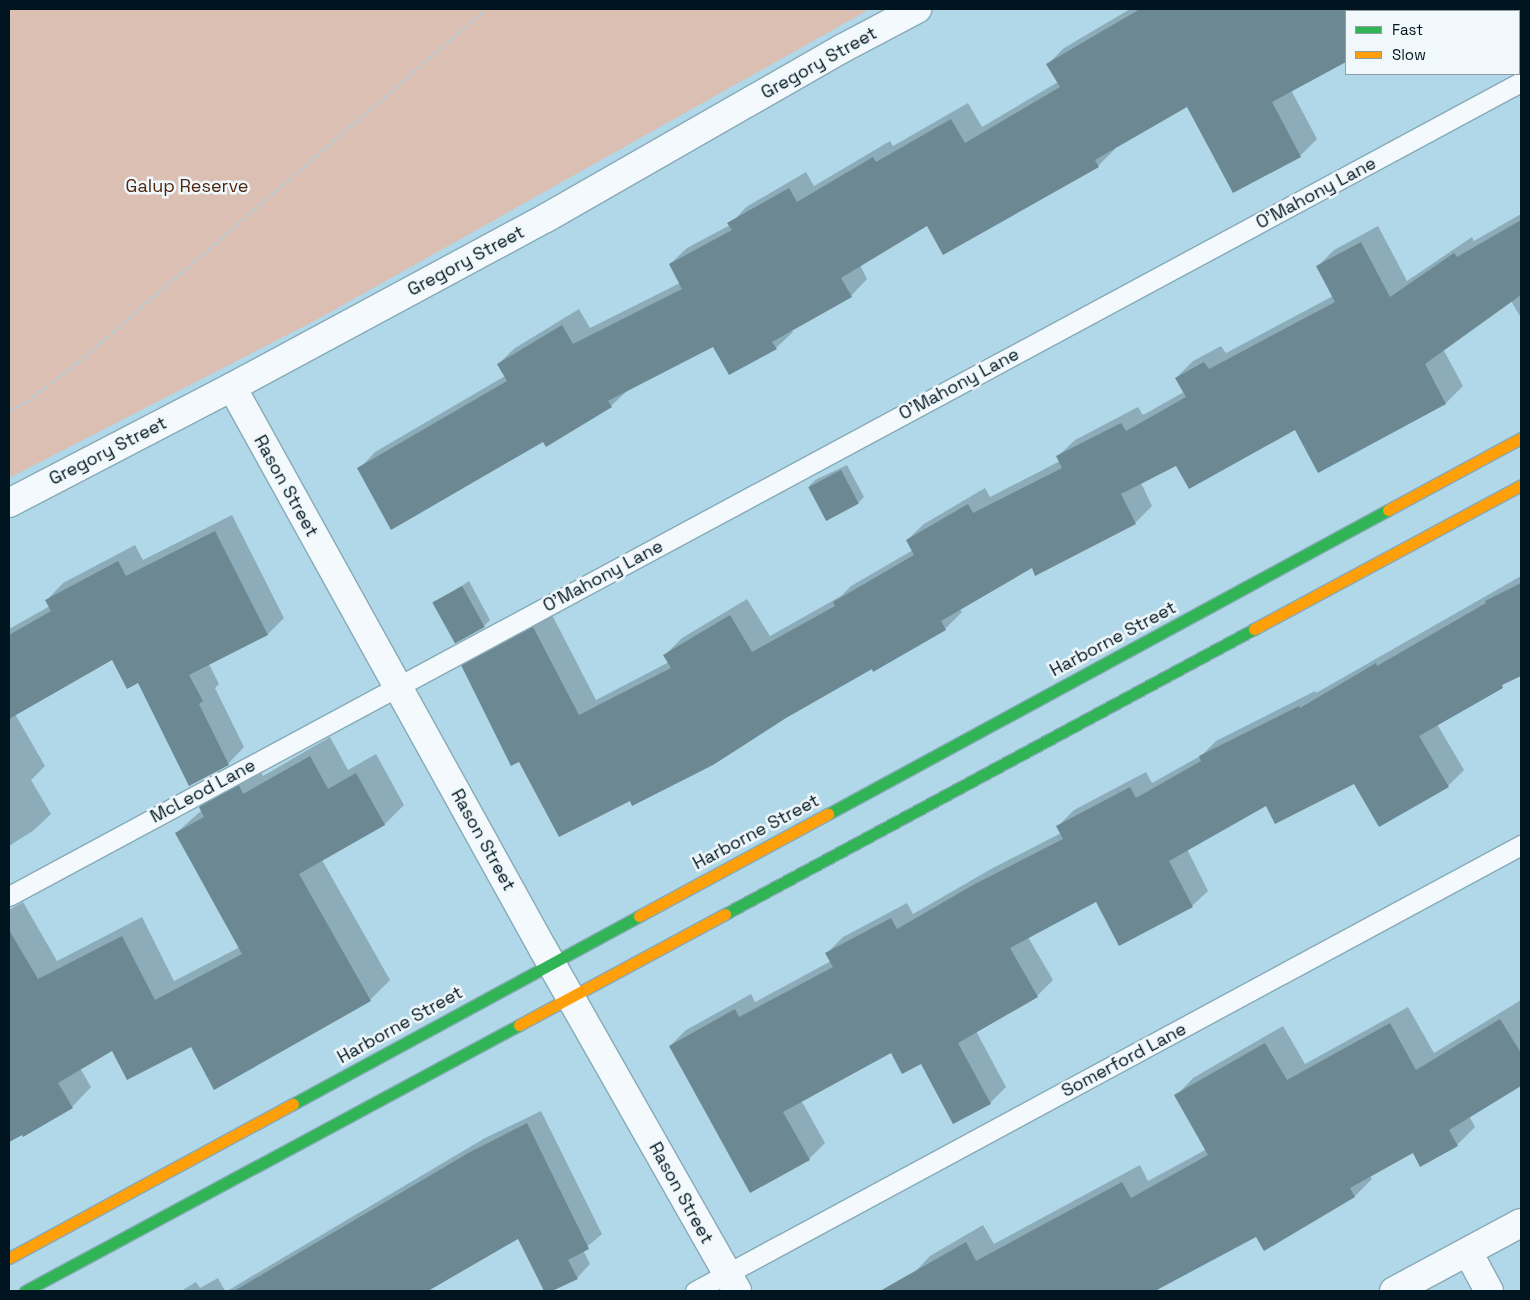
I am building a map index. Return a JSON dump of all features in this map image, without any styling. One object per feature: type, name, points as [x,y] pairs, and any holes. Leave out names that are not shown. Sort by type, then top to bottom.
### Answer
[{"type":"main road","name":"Harborne Street","points":[[9,1258],[1521,438]]},
{"type":"main road","points":[[25,1291],[1521,485]]},
{"type":"street","name":"Gregory Street","points":[[9,503],[232,387],[546,218],[842,48],[917,9]]},
{"type":"street","name":"Rason Street","points":[[232,387],[397,687],[731,1283]]},
{"type":"street","points":[[1394,1291],[1521,1223]]},
{"type":"street","points":[[1468,1252],[1489,1291]]},
{"type":"lane","name":"O'Mahony Lane","points":[[397,687],[1521,82]]},
{"type":"lane","name":"McLeod Lane","points":[[9,896],[397,687]]},
{"type":"lane","name":"Somerford Lane","points":[[696,1291],[731,1283],[1521,845]]},
{"type":"path","points":[[9,411],[26,402],[77,362],[486,9]]},
{"type":"green space","name":"Galup Reserve","points":[[9,9],[870,9],[318,319],[9,478]]},
{"type":"building","points":[[1140,9],[1346,9],[1345,63],[1272,102],[1301,157],[1233,193],[1187,107],[1095,160],[1099,167],[943,255],[927,226],[841,278],[852,297],[772,342],[777,349],[729,375],[713,347],[608,401],[612,407],[546,447],[543,442],[391,530],[357,468],[507,381],[497,364],[562,325],[573,344],[682,289],[669,264],[732,230],[727,223],[789,188],[797,202],[873,157],[876,162],[951,119],[965,143],[1060,87],[1046,64]]},
{"type":"building","points":[[1521,220],[1521,295],[1425,364],[1446,404],[1318,473],[1295,430],[1189,489],[1176,466],[1121,494],[1136,524],[1035,576],[1032,568],[941,621],[946,630],[873,672],[872,669],[786,718],[713,765],[632,806],[630,801],[559,837],[519,762],[511,766],[461,665],[533,627],[579,715],[671,668],[663,655],[730,615],[752,652],[835,606],[833,602],[914,555],[906,540],[968,504],[973,513],[1062,468],[1056,456],[1121,423],[1126,431],[1186,397],[1175,378],[1204,362],[1209,369],[1335,302],[1316,266],[1361,242],[1390,297],[1454,253],[1457,257]]},
{"type":"building","points":[[841,470],[859,504],[826,521],[808,487]]},
{"type":"building","points":[[215,531],[268,635],[189,675],[203,701],[199,704],[229,765],[189,786],[138,683],[127,689],[112,660],[9,719],[9,635],[51,611],[45,600],[118,561],[126,576]]},
{"type":"building","points":[[1521,583],[1521,676],[1502,685],[1503,688],[1419,736],[1449,787],[1379,827],[1354,784],[1275,824],[1266,806],[1169,861],[1193,907],[1119,946],[1096,902],[1010,948],[1038,997],[958,1043],[991,1104],[953,1124],[921,1064],[902,1074],[891,1053],[783,1112],[810,1160],[750,1193],[669,1046],[735,1009],[739,1017],[833,967],[825,953],[891,918],[897,929],[973,885],[1063,839],[1056,826],[1130,787],[1136,798],[1201,761],[1199,756],[1299,706],[1300,708],[1376,663],[1377,666],[1486,603],[1485,601]]},
{"type":"building","points":[[462,586],[485,627],[455,644],[432,602]]},
{"type":"building","points":[[310,756],[328,789],[356,773],[385,825],[299,874],[371,1001],[214,1090],[191,1047],[127,1080],[112,1051],[58,1083],[73,1108],[23,1137],[22,1135],[9,1142],[9,930],[38,979],[122,936],[155,1000],[242,954],[175,833],[204,817],[199,807],[239,785],[243,794]]},
{"type":"building","points":[[1500,1019],[1521,1053],[1521,1086],[1449,1130],[1458,1146],[1420,1167],[1413,1153],[1350,1188],[1355,1197],[1264,1251],[1256,1237],[1155,1291],[880,1291],[966,1242],[976,1261],[1122,1182],[1131,1198],[1208,1155],[1174,1095],[1265,1043],[1287,1080],[1390,1023],[1416,1070]]},
{"type":"building","points":[[527,1123],[589,1249],[568,1260],[578,1279],[552,1291],[544,1291],[518,1239],[428,1291],[234,1291],[470,1152]]},
{"type":"traffic: fast","points":[[828,814],[1388,510]]},
{"type":"traffic: fast","points":[[725,914],[1254,629]]},
{"type":"traffic: fast","points":[[293,1104],[639,916]]},
{"type":"traffic: fast","points":[[25,1291],[519,1025]]},
{"type":"traffic: slow","points":[[1388,510],[1521,438]]},
{"type":"traffic: slow","points":[[1254,629],[1521,485]]},
{"type":"traffic: slow","points":[[639,916],[828,814]]},
{"type":"traffic: slow","points":[[519,1025],[725,914]]},
{"type":"traffic: slow","points":[[9,1258],[293,1104]]}]
